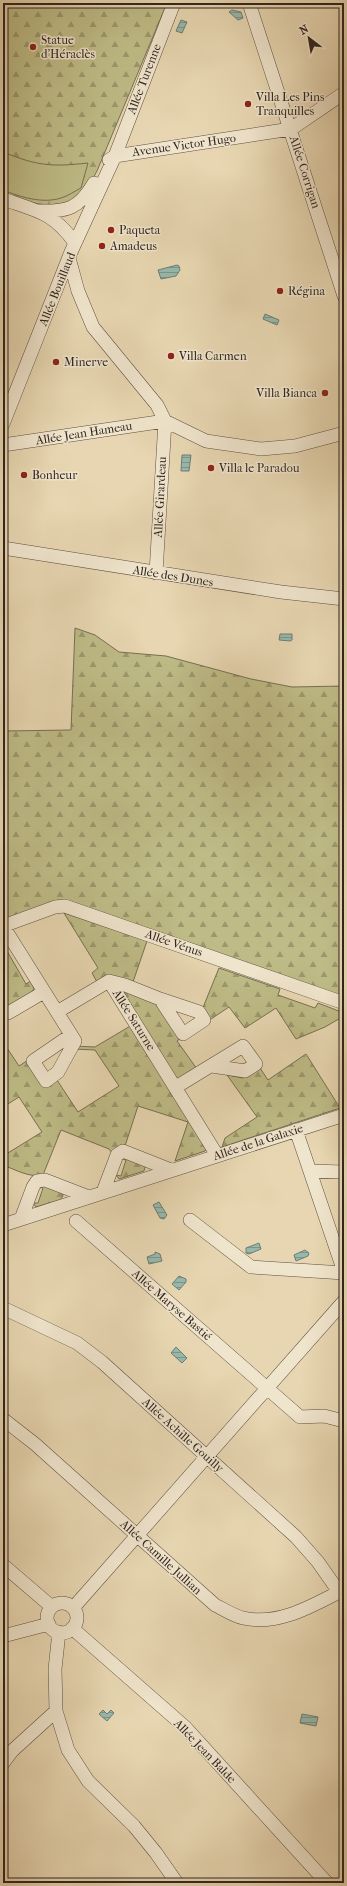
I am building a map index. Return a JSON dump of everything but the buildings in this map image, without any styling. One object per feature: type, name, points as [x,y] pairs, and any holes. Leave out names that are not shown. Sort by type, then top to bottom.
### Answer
[{"type":"street","name":"Allée Turenne","points":[[115,156],[174,3]]},
{"type":"street","name":"Allée Corrigan","points":[[250,3],[291,129],[340,269],[344,296]]},
{"type":"street","name":"Avenue Victor Hugo","points":[[77,205],[88,195],[105,164],[115,156],[291,129],[344,93]]},
{"type":"street","name":"Allée Bouillaud","points":[[3,424],[75,243],[115,156]]},
{"type":"street","points":[[3,199],[49,215],[65,229],[75,243]]},
{"type":"street","points":[[38,211],[63,210],[77,205],[84,206],[87,212],[86,218]]},
{"type":"street","points":[[69,258],[78,291],[93,327],[158,405],[165,421],[206,441],[261,448],[295,446],[344,433]]},
{"type":"street","name":"Allée Jean Hameau","points":[[3,445],[165,421]]},
{"type":"street","name":"Allée Girardeau","points":[[156,573],[165,421]]},
{"type":"street","name":"Allée des Dunes","points":[[3,548],[281,592],[344,599]]},
{"type":"street","name":"Allée Vénus","points":[[3,926],[55,907],[65,906],[344,1003]]},
{"type":"street","points":[[3,926],[71,1035]]},
{"type":"street","points":[[109,981],[126,985],[160,999]]},
{"type":"street","name":"Allée Saturne","points":[[57,1012],[109,981],[217,1155]]},
{"type":"street","points":[[8,1014],[44,992]]},
{"type":"street","points":[[176,1087],[212,1066]]},
{"type":"street","name":"Allée de la Galaxie","points":[[10,1221],[344,1115]]},
{"type":"street","points":[[190,1220],[252,1267],[344,1272],[296,1130]]},
{"type":"street","points":[[103,1192],[117,1155],[123,1151],[171,1170]]},
{"type":"street","points":[[310,1171],[344,1172]]},
{"type":"street","name":"Allée de la Galaxie","points":[[10,1221],[37,1180],[45,1180],[89,1197]]},
{"type":"street","name":"Allée Maryse Bastié","points":[[76,1221],[300,1417],[324,1416],[344,1421]]},
{"type":"street","points":[[73,1608],[208,1457],[344,1301]]},
{"type":"street","name":"Allée Achille Gouilly","points":[[3,1308],[77,1343],[102,1362],[296,1537],[342,1593]]},
{"type":"street","name":"Allée Camille Jullian","points":[[3,1419],[35,1444],[215,1605],[242,1618],[273,1619],[302,1611],[342,1593]]},
{"type":"street","points":[[3,1565],[52,1607]]},
{"type":"street","points":[[65,1603],[73,1608],[77,1620],[72,1628],[59,1632],[49,1624],[48,1615],[52,1607],[56,1604],[65,1603]]},
{"type":"street","points":[[3,1636],[49,1624]]},
{"type":"street","name":"Allée Jean Balde","points":[[72,1628],[185,1727],[327,1883]]},
{"type":"street","points":[[59,1632],[55,1669],[56,1711],[68,1750],[88,1781],[134,1826],[156,1853],[177,1883]]},
{"type":"street","points":[[3,1763],[12,1751],[56,1711]]},
{"type":"green space","points":[[3,3],[167,3],[97,171],[89,186],[82,194],[73,200],[64,203],[54,205],[33,203],[3,196]]},
{"type":"green space","points":[[3,152],[36,163],[64,165],[88,163],[81,188],[69,195],[54,200],[32,199],[3,190]]},
{"type":"green space","points":[[75,628],[95,635],[119,652],[166,656],[251,679],[292,687],[344,686],[344,998],[70,901],[64,900],[3,920],[3,731],[71,730]]},
{"type":"green space","points":[[64,913],[147,941],[133,982],[97,982],[92,973],[98,968]]},
{"type":"green space","points":[[3,944],[26,984],[31,981],[34,989],[10,1018],[3,1022]]},
{"type":"green space","points":[[219,968],[280,989],[278,995],[315,1008],[318,1003],[344,1013],[344,1016],[325,1027],[296,1039],[276,1008],[245,1028],[229,1007],[208,1021],[202,1010]]},
{"type":"green space","points":[[121,990],[156,1004],[181,1038],[177,1041],[197,1069],[177,1081]]},
{"type":"green space","points":[[132,1025],[206,1149],[205,1151],[175,1161],[188,1122],[138,1106],[125,1146],[112,1153],[109,1149],[61,1130],[43,1175],[38,1176],[28,1174],[3,1165],[3,1156],[42,1132],[19,1097],[3,1107],[3,1042],[19,1066],[28,1060],[55,1077],[78,1112],[119,1086],[95,1050],[73,1049],[74,1046],[95,1047]]},
{"type":"green space","points":[[306,1054],[340,1108],[222,1147],[225,1138],[257,1117],[227,1075],[243,1078],[260,1068],[268,1080]]},
{"type":"green space","points":[[125,1157],[143,1164],[145,1167],[144,1171],[119,1179],[116,1175],[121,1176],[126,1160],[122,1159]]},
{"type":"green space","points":[[42,1184],[62,1192],[63,1196],[60,1200],[36,1207],[33,1203],[38,1203],[43,1188],[39,1187]]},
{"type":"water","points":[[232,10],[241,12],[243,18],[238,20],[229,12]]},
{"type":"water","points":[[181,20],[187,22],[182,33],[176,31]]},
{"type":"water","points":[[177,265],[179,266],[180,270],[176,276],[161,279],[158,270]]},
{"type":"water","points":[[265,314],[279,320],[277,325],[263,319]]},
{"type":"water","points":[[182,455],[191,455],[189,471],[181,471]]},
{"type":"water","points":[[280,634],[292,634],[292,640],[279,640]]},
{"type":"water","points":[[159,1202],[167,1215],[164,1219],[160,1218],[153,1205]]},
{"type":"water","points":[[259,1243],[261,1249],[249,1254],[246,1253],[246,1248]]},
{"type":"water","points":[[305,1250],[309,1253],[308,1256],[296,1261],[294,1255]]},
{"type":"water","points":[[155,1252],[160,1254],[162,1261],[149,1264],[147,1257],[155,1254]]},
{"type":"water","points":[[179,1276],[186,1279],[186,1282],[179,1290],[172,1284]]},
{"type":"water","points":[[176,1347],[187,1358],[182,1363],[171,1353]]},
{"type":"water","points":[[103,1710],[107,1714],[111,1710],[114,1713],[107,1721],[99,1714]]},
{"type":"water","points":[[302,1714],[318,1717],[316,1726],[300,1723]]},
{"type":"place","name":"Statue d'Héraclès","points":[[33,47]]},
{"type":"place","name":"Villa Les Pins Tranquilles","points":[[248,104]]},
{"type":"place","name":"Paqueta","points":[[111,230]]},
{"type":"place","name":"Amadeus","points":[[102,246]]},
{"type":"place","name":"Régina","points":[[280,291]]},
{"type":"place","name":"Villa Carmen","points":[[171,356]]},
{"type":"place","name":"Minerve","points":[[56,362]]},
{"type":"place","name":"Villa Bianca","points":[[325,393]]},
{"type":"place","name":"Villa le Paradou","points":[[211,468]]},
{"type":"place","name":"Bonheur","points":[[24,475]]}]
